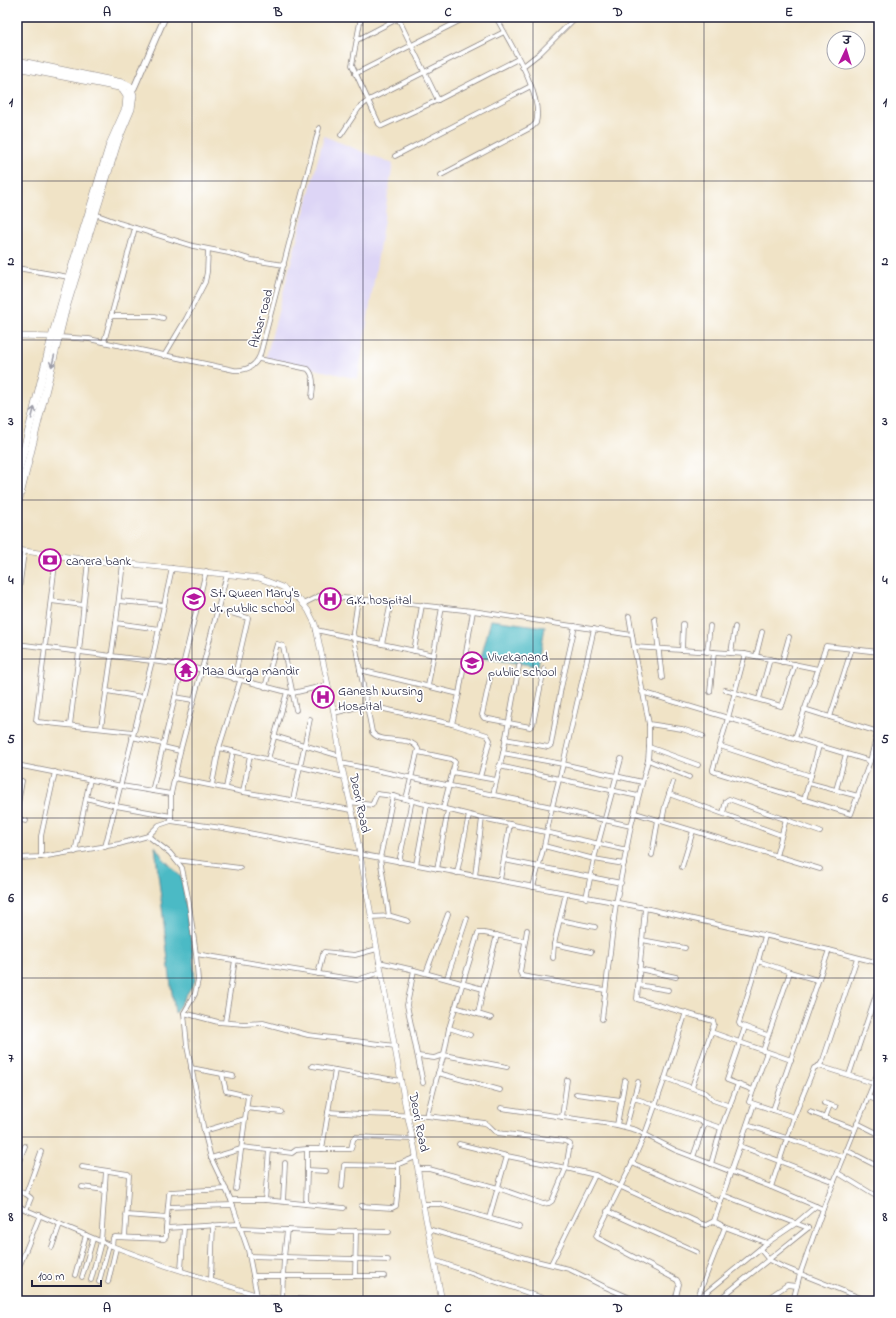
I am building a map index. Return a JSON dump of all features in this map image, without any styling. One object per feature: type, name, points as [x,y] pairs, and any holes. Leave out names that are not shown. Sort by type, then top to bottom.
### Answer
[{"type":"highway","points":[[17,61],[122,83],[127,85],[132,102],[118,140],[65,311],[55,337],[17,478]]},
{"type":"highway","points":[[17,67],[119,87],[129,92]]},
{"type":"highway","points":[[17,507],[69,277],[110,144],[126,108],[129,92]]},
{"type":"main road","points":[[129,92],[134,88],[165,17]]},
{"type":"street","points":[[361,17],[352,63],[379,124],[384,126],[438,100],[518,58]]},
{"type":"street","points":[[356,74],[467,17]]},
{"type":"street","points":[[441,175],[535,125],[538,117],[531,86],[496,17]]},
{"type":"street","points":[[522,67],[540,53],[576,17]]},
{"type":"street","points":[[357,40],[397,18],[438,100]]},
{"type":"street","points":[[341,135],[359,108],[369,100],[504,32]]},
{"type":"street","points":[[395,156],[531,86]]},
{"type":"street","name":"Akbar road","points":[[55,337],[89,339],[241,371],[255,365],[259,359],[319,128]]},
{"type":"street","points":[[95,214],[208,250],[225,252],[252,260],[284,265]]},
{"type":"street","points":[[104,342],[135,228]]},
{"type":"street","points":[[164,356],[186,319],[204,282],[207,272],[208,250]]},
{"type":"street","points":[[17,268],[69,277]]},
{"type":"street","points":[[111,316],[155,316],[163,318]]},
{"type":"street","points":[[17,336],[55,337]]},
{"type":"street","points":[[259,359],[308,369],[313,377],[312,397]]},
{"type":"street","name":"Deori Road","points":[[17,550],[88,560],[259,578],[282,587],[300,600],[315,624],[334,713],[341,763],[352,810],[442,1301]]},
{"type":"street","points":[[17,605],[24,552]]},
{"type":"street","points":[[56,556],[46,648],[36,720],[38,722],[133,732]]},
{"type":"street","points":[[70,725],[88,560]]},
{"type":"street","points":[[101,728],[112,656],[123,563]]},
{"type":"street","points":[[106,847],[122,786],[133,732],[152,661],[172,568]]},
{"type":"street","points":[[152,791],[206,572]]},
{"type":"street","points":[[171,818],[174,778],[180,751],[227,574]]},
{"type":"street","points":[[303,604],[319,596],[392,602],[473,611],[632,635]]},
{"type":"street","points":[[358,599],[354,638],[366,705],[373,734],[412,743],[417,747],[418,752],[406,799]]},
{"type":"street","points":[[51,601],[83,604]]},
{"type":"street","points":[[119,601],[164,605]]},
{"type":"street","points":[[382,644],[392,602]]},
{"type":"street","points":[[414,651],[422,605]]},
{"type":"street","points":[[428,686],[442,608]]},
{"type":"street","points":[[218,610],[248,618],[234,679]]},
{"type":"street","points":[[452,724],[459,694],[473,611]]},
{"type":"street","points":[[602,1019],[616,903],[634,813],[650,747],[649,724],[634,647],[630,616]]},
{"type":"street","points":[[655,619],[662,678]]},
{"type":"street","points":[[116,623],[158,629]]},
{"type":"street","points":[[682,650],[684,624]]},
{"type":"street","points":[[505,740],[548,747],[550,745],[575,626]]},
{"type":"street","points":[[707,652],[710,626]]},
{"type":"street","points":[[731,653],[735,627]]},
{"type":"street","points":[[533,887],[544,846],[552,806],[564,764],[594,629]]},
{"type":"street","points":[[316,630],[434,655]]},
{"type":"street","points":[[756,656],[762,632]]},
{"type":"street","points":[[782,662],[789,637]]},
{"type":"street","points":[[17,644],[183,665],[240,681],[293,693],[327,685]]},
{"type":"street","points":[[265,687],[277,644],[282,646],[296,710]]},
{"type":"street","points":[[794,738],[826,646],[879,652]]},
{"type":"street","points":[[634,647],[746,654],[818,668]]},
{"type":"street","points":[[830,717],[852,648]]},
{"type":"street","points":[[710,692],[714,652]]},
{"type":"street","points":[[746,654],[713,771],[851,814],[870,761],[878,730],[804,709]]},
{"type":"street","points":[[759,699],[770,659]]},
{"type":"street","points":[[725,690],[779,706],[782,705],[795,664]]},
{"type":"street","points":[[493,795],[503,753],[519,666]]},
{"type":"street","points":[[490,678],[483,717],[485,719],[528,727],[532,726],[544,669]]},
{"type":"street","points":[[360,670],[459,694]]},
{"type":"street","points":[[212,785],[219,748],[240,681]]},
{"type":"street","points":[[106,691],[142,697]]},
{"type":"street","points":[[268,759],[287,692]]},
{"type":"street","points":[[642,692],[870,761]]},
{"type":"street","points":[[175,697],[193,700]]},
{"type":"street","points":[[334,713],[366,705],[452,724],[487,735],[489,737],[480,777]]},
{"type":"street","points":[[293,800],[310,719]]},
{"type":"street","points":[[649,724],[682,729],[703,736]]},
{"type":"street","points":[[274,736],[340,756]]},
{"type":"street","points":[[132,737],[180,751]]},
{"type":"street","points":[[720,746],[811,776]]},
{"type":"street","points":[[804,800],[819,746]]},
{"type":"street","points":[[650,747],[698,765]]},
{"type":"street","points":[[219,748],[344,777]]},
{"type":"street","points":[[226,788],[233,751]]},
{"type":"street","points":[[418,752],[453,760],[455,765],[452,772],[445,809],[437,869]]},
{"type":"street","points":[[503,753],[564,764],[642,782]]},
{"type":"street","points":[[836,790],[846,754]]},
{"type":"street","points":[[243,792],[250,755]]},
{"type":"street","points":[[586,898],[594,859],[621,759]]},
{"type":"street","points":[[648,760],[689,777]]},
{"type":"street","points":[[341,763],[552,806],[632,826]]},
{"type":"street","points":[[17,765],[122,786],[172,794]]},
{"type":"street","points":[[499,766],[638,796]]},
{"type":"street","points":[[41,857],[41,836],[55,772]]},
{"type":"street","points":[[452,772],[496,780]]},
{"type":"street","points":[[174,778],[243,792],[352,810]]},
{"type":"street","points":[[75,852],[90,779]]},
{"type":"street","points":[[17,809],[22,781]]},
{"type":"street","points":[[652,855],[660,820],[673,782]]},
{"type":"street","points":[[809,783],[858,796]]},
{"type":"street","points":[[350,802],[372,804],[374,803],[377,794],[393,796],[546,833],[627,850]]},
{"type":"street","points":[[669,794],[781,835]]},
{"type":"street","points":[[389,916],[380,858],[393,796]]},
{"type":"street","points":[[86,798],[171,818],[645,908],[879,963]]},
{"type":"street","points":[[723,813],[726,801],[729,799],[820,832]]},
{"type":"street","points":[[399,862],[412,800]]},
{"type":"street","points":[[416,865],[427,805]]},
{"type":"street","points":[[634,813],[820,869]]},
{"type":"street","points":[[457,873],[469,815]]},
{"type":"street","points":[[17,858],[41,857],[106,847],[148,836],[159,825],[171,818]]},
{"type":"street","points":[[475,876],[482,818]]},
{"type":"street","points":[[17,819],[26,821]]},
{"type":"street","points":[[776,856],[786,819]]},
{"type":"street","points":[[500,880],[510,824]]},
{"type":"street","points":[[682,867],[693,831]]},
{"type":"street","points":[[148,836],[170,853],[182,868],[188,897],[198,980],[197,986],[184,1014],[187,1046],[211,1158],[231,1200],[240,1226],[249,1256],[257,1297]]},
{"type":"street","points":[[544,846],[594,859],[624,864]]},
{"type":"street","points":[[176,860],[240,868]]},
{"type":"street","points":[[504,860],[621,884]]},
{"type":"street","points":[[553,958],[554,944],[566,893]]},
{"type":"street","points":[[645,908],[636,997],[638,1000],[712,1020],[714,1024],[692,1087]]},
{"type":"street","points":[[426,973],[448,914]]},
{"type":"street","points":[[371,917],[396,916],[408,921]]},
{"type":"street","points":[[446,978],[467,918]]},
{"type":"street","points":[[560,920],[595,927]]},
{"type":"street","points":[[527,930],[520,972],[522,976],[605,990]]},
{"type":"street","points":[[427,1116],[444,1056],[449,1028],[478,933],[480,932],[525,941]]},
{"type":"street","points":[[478,1014],[497,936]]},
{"type":"street","points":[[765,936],[739,1023],[740,1025],[767,1035]]},
{"type":"street","points":[[642,940],[685,948]]},
{"type":"street","points":[[554,944],[591,952]]},
{"type":"street","points":[[318,974],[324,952],[355,955],[377,949]]},
{"type":"street","points":[[773,1110],[828,950]]},
{"type":"street","points":[[196,954],[357,980],[362,980],[381,972]]},
{"type":"street","points":[[771,1187],[794,1117],[814,1068],[819,1066],[823,1060],[857,958]]},
{"type":"street","points":[[225,1022],[235,960]]},
{"type":"street","points":[[758,961],[817,980]]},
{"type":"street","points":[[379,962],[462,982],[483,989]]},
{"type":"street","points":[[414,970],[407,1005],[423,1084]]},
{"type":"street","points":[[639,970],[676,977]]},
{"type":"street","points":[[790,972],[767,1035],[765,1051],[749,1102],[794,1117]]},
{"type":"street","points":[[638,985],[668,990]]},
{"type":"street","points":[[849,1075],[879,986]]},
{"type":"street","points":[[455,1007],[491,1018]]},
{"type":"street","points":[[675,1301],[679,1284],[677,1280],[596,1237],[596,1234],[632,1163],[644,1134],[665,1078],[686,1012]]},
{"type":"street","points":[[184,1014],[225,1022],[244,1024],[263,1023],[308,1035],[395,1046]]},
{"type":"street","points":[[745,1027],[727,1080],[753,1090]]},
{"type":"street","points":[[449,1028],[470,1034]]},
{"type":"street","points":[[711,1032],[791,1060]]},
{"type":"street","points":[[418,1056],[434,1058],[444,1056],[507,1067]]},
{"type":"street","points":[[312,1066],[401,1081]]},
{"type":"street","points":[[819,1066],[873,1083]]},
{"type":"street","points":[[191,1068],[233,1076]]},
{"type":"street","points":[[322,1149],[335,1070]]},
{"type":"street","points":[[793,1301],[800,1274],[815,1230],[879,1070]]},
{"type":"street","points":[[438,1073],[500,1090]]},
{"type":"street","points":[[222,1074],[226,1091],[248,1095],[236,1189]]},
{"type":"street","points":[[665,1078],[706,1093],[713,1100],[730,1106]]},
{"type":"street","points":[[562,1117],[567,1080]]},
{"type":"street","points":[[617,1125],[625,1080]]},
{"type":"street","points":[[626,1127],[638,1082]]},
{"type":"street","points":[[711,1164],[721,1128],[738,1084]]},
{"type":"street","points":[[576,1094],[621,1100]]},
{"type":"street","points":[[868,1097],[879,1101]]},
{"type":"street","points":[[634,1098],[721,1128]]},
{"type":"street","points":[[824,1103],[836,1107]]},
{"type":"street","points":[[459,1144],[595,1175],[706,1225],[714,1221],[754,1104]]},
{"type":"street","points":[[825,1118],[830,1105]]},
{"type":"street","points":[[246,1108],[281,1112]]},
{"type":"street","points":[[501,1108],[626,1127],[644,1134],[675,1150],[823,1209]]},
{"type":"street","points":[[328,1112],[427,1116],[485,1123],[489,1125],[491,1130],[498,1133],[565,1141],[570,1144],[566,1168],[552,1201],[543,1204],[498,1188],[429,1168],[418,1169]]},
{"type":"street","points":[[810,1112],[855,1129]]},
{"type":"street","points":[[204,1131],[245,1119]]},
{"type":"street","points":[[693,1157],[705,1123]]},
{"type":"street","points":[[858,1123],[879,1134]]},
{"type":"street","points":[[747,1125],[844,1157]]},
{"type":"street","points":[[211,1158],[241,1148],[292,1153],[296,1150],[307,1149],[351,1149],[355,1137],[413,1139]]},
{"type":"street","points":[[17,1166],[25,1146]]},
{"type":"street","points":[[740,1146],[834,1182]]},
{"type":"street","points":[[306,1204],[307,1149]]},
{"type":"street","points":[[265,1200],[269,1150]]},
{"type":"street","points":[[846,1150],[879,1166]]},
{"type":"street","points":[[26,1194],[41,1152]]},
{"type":"street","points":[[489,1218],[507,1156]]},
{"type":"street","points":[[342,1186],[344,1165],[394,1166],[416,1157]]},
{"type":"street","points":[[283,1201],[285,1163]]},
{"type":"street","points":[[632,1163],[721,1202]]},
{"type":"street","points":[[361,1206],[394,1207],[396,1204],[398,1187],[398,1164]]},
{"type":"street","points":[[82,1167],[128,1174],[130,1177],[125,1237]]},
{"type":"street","points":[[91,1280],[101,1242],[106,1170]]},
{"type":"street","points":[[307,1170],[326,1171]]},
{"type":"street","points":[[838,1173],[879,1198]]},
{"type":"street","points":[[551,1264],[595,1175]]},
{"type":"street","points":[[82,1187],[105,1190]]},
{"type":"street","points":[[99,1282],[114,1238],[125,1237],[164,1239],[166,1237],[169,1194],[172,1191],[226,1189]]},
{"type":"street","points":[[17,1190],[26,1194],[32,1199],[26,1210]]},
{"type":"street","points":[[723,1195],[795,1224],[815,1230]]},
{"type":"street","points":[[231,1200],[283,1201],[344,1208]]},
{"type":"street","points":[[423,1204],[440,1204],[519,1226]]},
{"type":"street","points":[[168,1207],[233,1205]]},
{"type":"street","points":[[696,1301],[767,1243],[795,1224],[816,1206]]},
{"type":"street","points":[[17,1220],[19,1207],[101,1242],[257,1297],[336,1301]]},
{"type":"street","points":[[607,1211],[697,1252]]},
{"type":"street","points":[[17,1272],[40,1215]]},
{"type":"street","points":[[126,1215],[167,1218]]},
{"type":"street","points":[[714,1221],[725,1227],[767,1243]]},
{"type":"street","points":[[52,1247],[60,1224]]},
{"type":"street","points":[[211,1280],[212,1225]]},
{"type":"street","points":[[166,1228],[212,1225],[333,1232],[390,1232]]},
{"type":"street","points":[[181,1270],[184,1227]]},
{"type":"street","points":[[696,1301],[725,1227]]},
{"type":"street","points":[[717,1301],[808,1228]]},
{"type":"street","points":[[428,1229],[569,1269],[637,1301]]},
{"type":"street","points":[[282,1298],[287,1230]]},
{"type":"street","points":[[354,1276],[356,1231]]},
{"type":"street","points":[[75,1275],[86,1235]]},
{"type":"street","points":[[82,1277],[93,1238]]},
{"type":"street","points":[[108,1282],[112,1246]]},
{"type":"street","points":[[760,1249],[769,1260],[781,1266],[868,1301]]},
{"type":"street","points":[[249,1256],[388,1260]]},
{"type":"street","points":[[434,1260],[551,1301]]},
{"type":"street","points":[[253,1276],[384,1276]]},
{"type":"street","points":[[764,1301],[787,1285],[797,1286]]},
{"type":"shaded area","points":[[324,136],[393,164],[358,379],[266,358]]},
{"type":"water","points":[[491,620],[545,627],[538,666],[481,658]]},
{"type":"water","points":[[155,846],[163,858],[181,877],[193,954],[195,981],[175,1013],[171,986]]},
{"type":"place","name":"canera bank","points":[[50,560]]},
{"type":"place","name":"St. Queen Mary's Jr. public school","points":[[194,599]]},
{"type":"place","name":"G.K. hospital","points":[[330,599]]},
{"type":"place","name":"Vivekanand public school","points":[[472,663]]},
{"type":"place","name":"Maa durga mandir","points":[[186,670]]},
{"type":"place","name":"Ganesh Nursing Hospital","points":[[323,697]]}]
